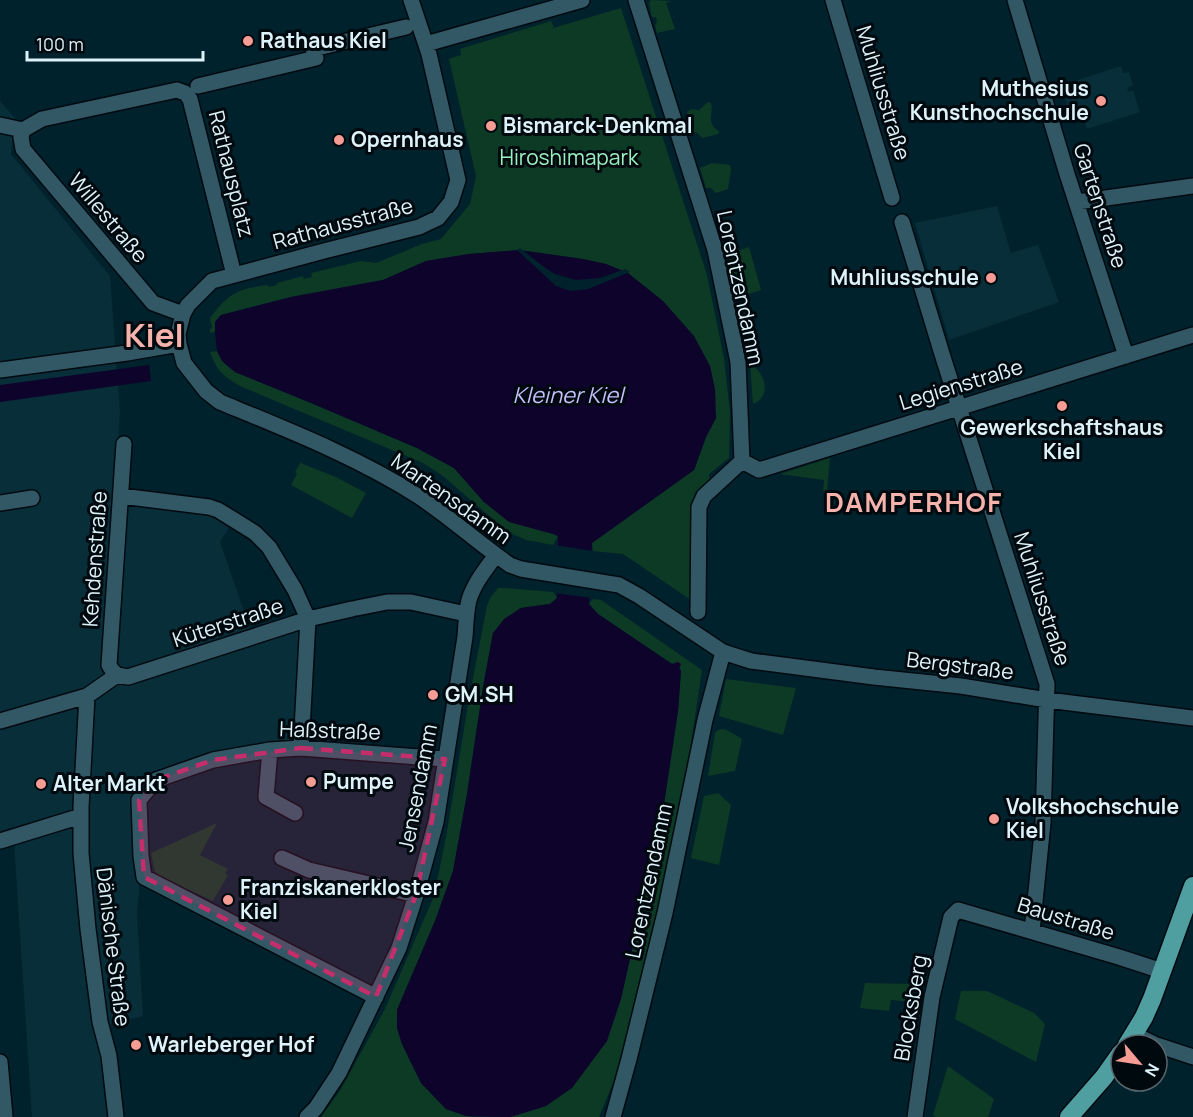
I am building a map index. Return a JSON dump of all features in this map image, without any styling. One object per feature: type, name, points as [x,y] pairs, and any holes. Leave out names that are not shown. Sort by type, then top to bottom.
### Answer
[{"type":"main road","points":[[1134,1033],[1152,999],[1193,886]]},
{"type":"main road","points":[[1069,1117],[1109,1070]]},
{"type":"street","name":"Rathausstraße","points":[[183,314],[188,305],[213,281],[324,250],[419,227],[438,218],[451,202],[458,180],[426,44],[411,0]]},
{"type":"street","points":[[426,44],[582,0]]},
{"type":"street","name":"Lorentzendamm","points":[[636,0],[715,250],[738,362],[742,461]]},
{"type":"street","name":"Muhliusstraße","points":[[833,0],[892,198]]},
{"type":"street","name":"Gartenstraße","points":[[1015,0],[1126,356]]},
{"type":"street","points":[[198,86],[316,58],[313,49],[406,27]]},
{"type":"street","name":"Rathausplatz","points":[[8,129],[42,118],[177,90],[185,93],[190,99],[234,275]]},
{"type":"street","name":"Willestraße","points":[[8,129],[21,137],[23,149],[153,303],[183,314]]},
{"type":"street","points":[[1077,202],[1193,186]]},
{"type":"street","name":"Muhliusstraße","points":[[902,222],[1047,684],[1043,823],[1032,931]]},
{"type":"street","points":[[0,370],[179,344],[178,335],[183,314]]},
{"type":"street","name":"Legienstraße","points":[[742,461],[759,470],[1193,335]]},
{"type":"street","name":"Martensdamm","points":[[179,344],[188,369],[206,391],[220,402],[360,463],[417,496],[510,565],[521,569],[619,585],[723,652]]},
{"type":"street","name":"Kehdenstraße","points":[[117,675],[109,665],[124,444]]},
{"type":"street","points":[[698,612],[699,507],[704,496],[742,461]]},
{"type":"street","points":[[121,496],[219,510],[255,533],[268,546],[296,590],[308,619],[302,748]]},
{"type":"street","points":[[0,503],[32,498]]},
{"type":"street","name":"Jensendamm","points":[[307,1117],[316,1108],[339,1073],[399,948],[436,822],[469,599],[496,555]]},
{"type":"street","name":"Küterstraße","points":[[117,675],[128,677],[308,619],[387,602],[411,602],[466,614]]},
{"type":"street","name":"Lorentzendamm","points":[[613,1117],[665,913],[705,720],[723,652]]},
{"type":"street","name":"Bergstraße","points":[[723,652],[751,661],[961,686],[1047,700],[1193,718]]},
{"type":"street","points":[[0,721],[87,696],[117,675]]},
{"type":"street","points":[[0,841],[81,816],[87,696]]},
{"type":"street","name":"Haßstraße","points":[[376,997],[144,877],[139,800],[156,780],[213,760],[270,750],[302,748],[446,759]]},
{"type":"street","points":[[270,750],[266,797],[295,813]]},
{"type":"street","name":"Dänische Straße","points":[[81,816],[81,853],[88,929],[100,1027],[109,1056],[116,1117]]},
{"type":"street","points":[[282,858],[309,870],[416,895]]},
{"type":"street","name":"Baustraße","points":[[958,910],[1162,971]]},
{"type":"street","name":"Blocksberg","points":[[915,1117],[935,982],[951,917],[958,910]]},
{"type":"street","points":[[1169,1049],[1193,1057]]},
{"type":"street","points":[[0,1062],[5,1117]]},
{"type":"highlighted area","points":[[301,748],[445,759],[416,895],[376,997],[144,877],[139,800],[156,780],[213,760]]},
{"type":"shaded area","name":"Muthesius Kunsthochschule","points":[[1121,66],[1123,73],[1129,72],[1133,85],[1127,88],[1129,92],[1133,90],[1140,112],[1087,129],[1081,112],[1070,115],[1064,94],[1075,91],[1072,82]]},
{"type":"shaded area","points":[[0,101],[15,118],[11,154],[110,276],[120,411],[115,500],[181,505],[232,523],[220,542],[255,643],[300,629],[301,748],[156,780],[139,800],[137,913],[143,1016],[107,1025],[122,1117],[32,1117],[14,843],[0,841]]},
{"type":"shaded area","name":"Muhliusschule","points":[[997,206],[1011,253],[1038,245],[1059,302],[949,340],[915,223]]},
{"type":"green space","points":[[651,0],[671,1],[666,3],[675,29],[657,33],[656,17],[652,17],[649,3]]},
{"type":"green space","name":"Hiroshimapark","points":[[621,8],[707,275],[724,358],[730,413],[729,458],[709,474],[711,491],[696,498],[697,604],[623,554],[593,551],[592,543],[694,470],[706,437],[716,418],[628,273],[606,264],[583,259],[519,250],[469,254],[426,261],[383,280],[291,297],[221,315],[215,322],[215,332],[210,333],[212,328],[210,318],[223,303],[241,291],[268,285],[269,287],[303,276],[304,279],[312,277],[311,273],[361,261],[376,263],[422,244],[441,239],[470,204],[476,176],[449,59],[461,55],[460,49],[551,21],[554,27],[550,29]]},
{"type":"green space","points":[[708,102],[712,107],[712,125],[719,131],[718,134],[702,138],[697,133],[689,132],[686,122],[689,118],[687,112],[691,109],[699,110]]},
{"type":"green space","points":[[712,163],[730,165],[728,189],[716,193],[711,188],[706,188],[700,168]]},
{"type":"green space","points":[[749,247],[761,290],[739,297],[726,255]]},
{"type":"green space","points":[[217,351],[222,361],[235,372],[417,448],[454,468],[484,502],[558,536],[553,545],[526,540],[508,532],[443,476],[423,463],[240,386],[225,376],[215,364],[210,352]]},
{"type":"green space","points":[[750,364],[760,373],[765,384],[763,396],[753,404]]},
{"type":"green space","points":[[830,458],[827,491],[823,491],[824,480],[780,474]]},
{"type":"green space","points":[[301,462],[366,493],[352,518],[291,485]]},
{"type":"green space","points":[[498,588],[553,592],[557,598],[550,604],[520,608],[493,633],[453,871],[435,921],[397,1010],[397,1028],[402,1044],[421,1083],[446,1109],[473,1117],[321,1117],[341,1089],[385,1009],[434,896],[487,606]]},
{"type":"green space","points":[[593,599],[601,600],[702,670],[680,817],[623,1059],[599,1117],[510,1117],[546,1106],[621,999],[664,804],[678,711],[681,671],[678,662],[672,664],[598,614],[589,604]]},
{"type":"green space","points":[[726,679],[796,688],[783,735],[719,716]]},
{"type":"green space","points":[[723,729],[742,739],[735,771],[708,776],[715,733]]},
{"type":"green space","points":[[718,793],[731,805],[719,865],[691,858],[704,796]]},
{"type":"green space","points":[[217,823],[200,855],[228,869],[225,873],[228,875],[213,901],[155,872],[151,853]]},
{"type":"green space","points":[[865,983],[915,984],[913,1002],[891,1000],[889,1011],[860,1008]]},
{"type":"green space","points":[[961,991],[987,991],[1034,1013],[1045,1024],[1036,1062],[955,1019]]},
{"type":"green space","points":[[948,1066],[994,1099],[988,1117],[936,1117],[933,1115]]},
{"type":"water","name":"Kleiner Kiel","points":[[519,250],[606,264],[628,273],[663,301],[694,336],[710,366],[715,389],[716,418],[706,437],[694,470],[592,543],[589,604],[598,614],[672,664],[678,662],[681,664],[678,711],[664,804],[621,999],[607,1041],[572,1088],[546,1106],[510,1117],[466,1116],[446,1109],[421,1083],[402,1044],[397,1028],[397,1010],[435,921],[453,871],[493,633],[504,619],[521,608],[550,604],[557,598],[558,536],[509,522],[484,502],[454,468],[417,448],[235,372],[222,361],[217,351],[215,322],[221,315],[291,297],[383,280],[426,261],[469,254]]},
{"type":"water","points":[[149,365],[151,381],[0,402],[0,385]]},
{"type":"pier","points":[[520,248],[555,274],[576,280],[600,278],[625,269],[630,272],[588,289],[571,291],[556,286],[517,250]]},
{"type":"pier","points":[[555,545],[593,551],[592,598],[554,593]]},
{"type":"place","name":"Rathaus Kiel","points":[[248,41]]},
{"type":"place","name":"Muthesius Kunsthochschule","points":[[1101,101]]},
{"type":"place","name":"Bismarck-Denkmal","points":[[491,126]]},
{"type":"place","name":"Opernhaus","points":[[339,140]]},
{"type":"place","name":"Muhliusschule","points":[[991,278]]},
{"type":"place","name":"Gewerkschaftshaus Kiel","points":[[1062,406]]},
{"type":"place","name":"GM.SH","points":[[433,695]]},
{"type":"place","name":"Pumpe","points":[[311,782]]},
{"type":"place","name":"Alter Markt","points":[[41,784]]},
{"type":"place","name":"Volkshochschule Kiel","points":[[994,819]]},
{"type":"place","name":"Franziskanerkloster Kiel","points":[[228,900]]},
{"type":"place","name":"Warleberger Hof","points":[[136,1045]]},
{"type":"district","name":"Kiel","points":[[154,335]]},
{"type":"district","name":"DAMPERHOF","points":[[914,503]]}]
